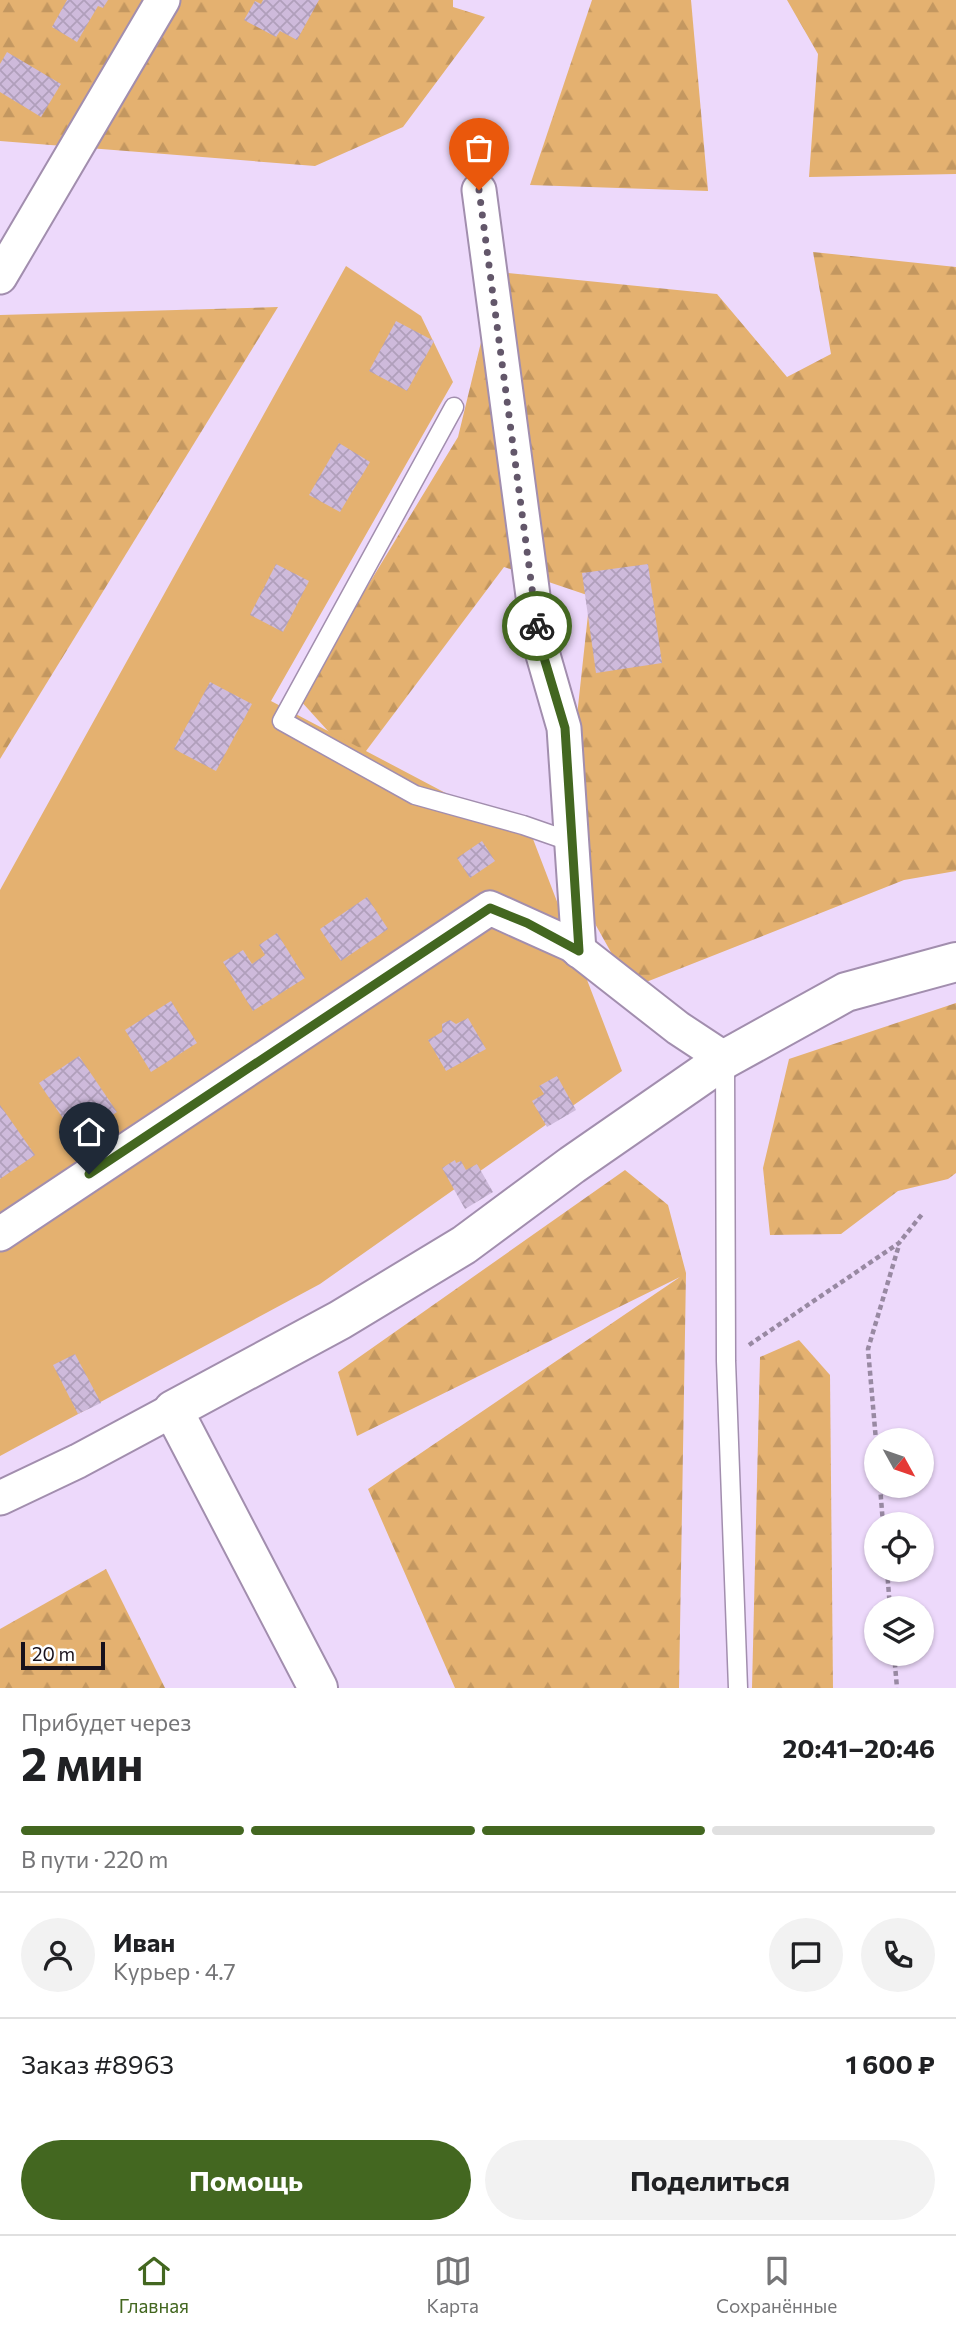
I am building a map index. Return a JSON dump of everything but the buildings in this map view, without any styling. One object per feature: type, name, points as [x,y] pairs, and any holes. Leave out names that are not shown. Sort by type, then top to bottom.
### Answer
[{"type":"main road","points":[[318,1688],[173,1410],[340,1320],[464,1245],[572,1165],[725,1059],[846,992],[956,962]]},
{"type":"street","points":[[0,277],[15,224],[163,0]]},
{"type":"street","points":[[479,190],[539,641],[565,728],[579,951]]},
{"type":"street","points":[[0,1234],[490,908],[579,951],[678,1028],[725,1059]]},
{"type":"street","points":[[0,1498],[78,1461],[173,1410]]},
{"type":"lane","points":[[454,407],[282,721],[415,795],[523,825],[572,842]]},
{"type":"lane","points":[[725,1059],[726,1360],[738,1688]]},
{"type":"path","points":[[726,1360],[899,1243],[923,1213]]},
{"type":"path","points":[[875,1428],[868,1349],[899,1243]]},
{"type":"path","points":[[895,1666],[897,1688]]},
{"type":"green space","points":[[0,0],[453,0],[453,7],[485,17],[403,127],[315,166],[0,141]]},
{"type":"green space","points":[[592,0],[691,0],[708,191],[530,185]]},
{"type":"green space","points":[[787,0],[956,0],[956,174],[809,177],[818,54]]},
{"type":"green space","points":[[813,252],[956,267],[956,871],[904,880],[631,988],[561,863],[590,596],[504,567],[357,763],[299,699],[458,437],[498,272],[717,294],[787,377],[831,354]]},
{"type":"green space","points":[[346,266],[421,316],[453,382],[271,701],[533,839],[622,1071],[320,1284],[0,1456],[0,890]]},
{"type":"green space","points":[[278,307],[0,759],[0,315]]},
{"type":"green space","points":[[956,1003],[956,1173],[948,1179],[898,1191],[841,1234],[770,1235],[763,1168],[789,1059]]},
{"type":"green space","points":[[625,1170],[668,1205],[686,1273],[679,1688],[455,1688],[368,1489],[680,1277],[357,1436],[338,1372]]},
{"type":"green space","points":[[799,1340],[830,1375],[833,1688],[752,1688],[760,1357]]},
{"type":"green space","points":[[106,1569],[165,1688],[0,1688],[0,1629]]},
{"type":"way so far","points":[[479,190],[537,626]]},
{"type":"route","points":[[89,1174],[490,908],[527,923],[579,951],[565,728],[537,626]]}]
